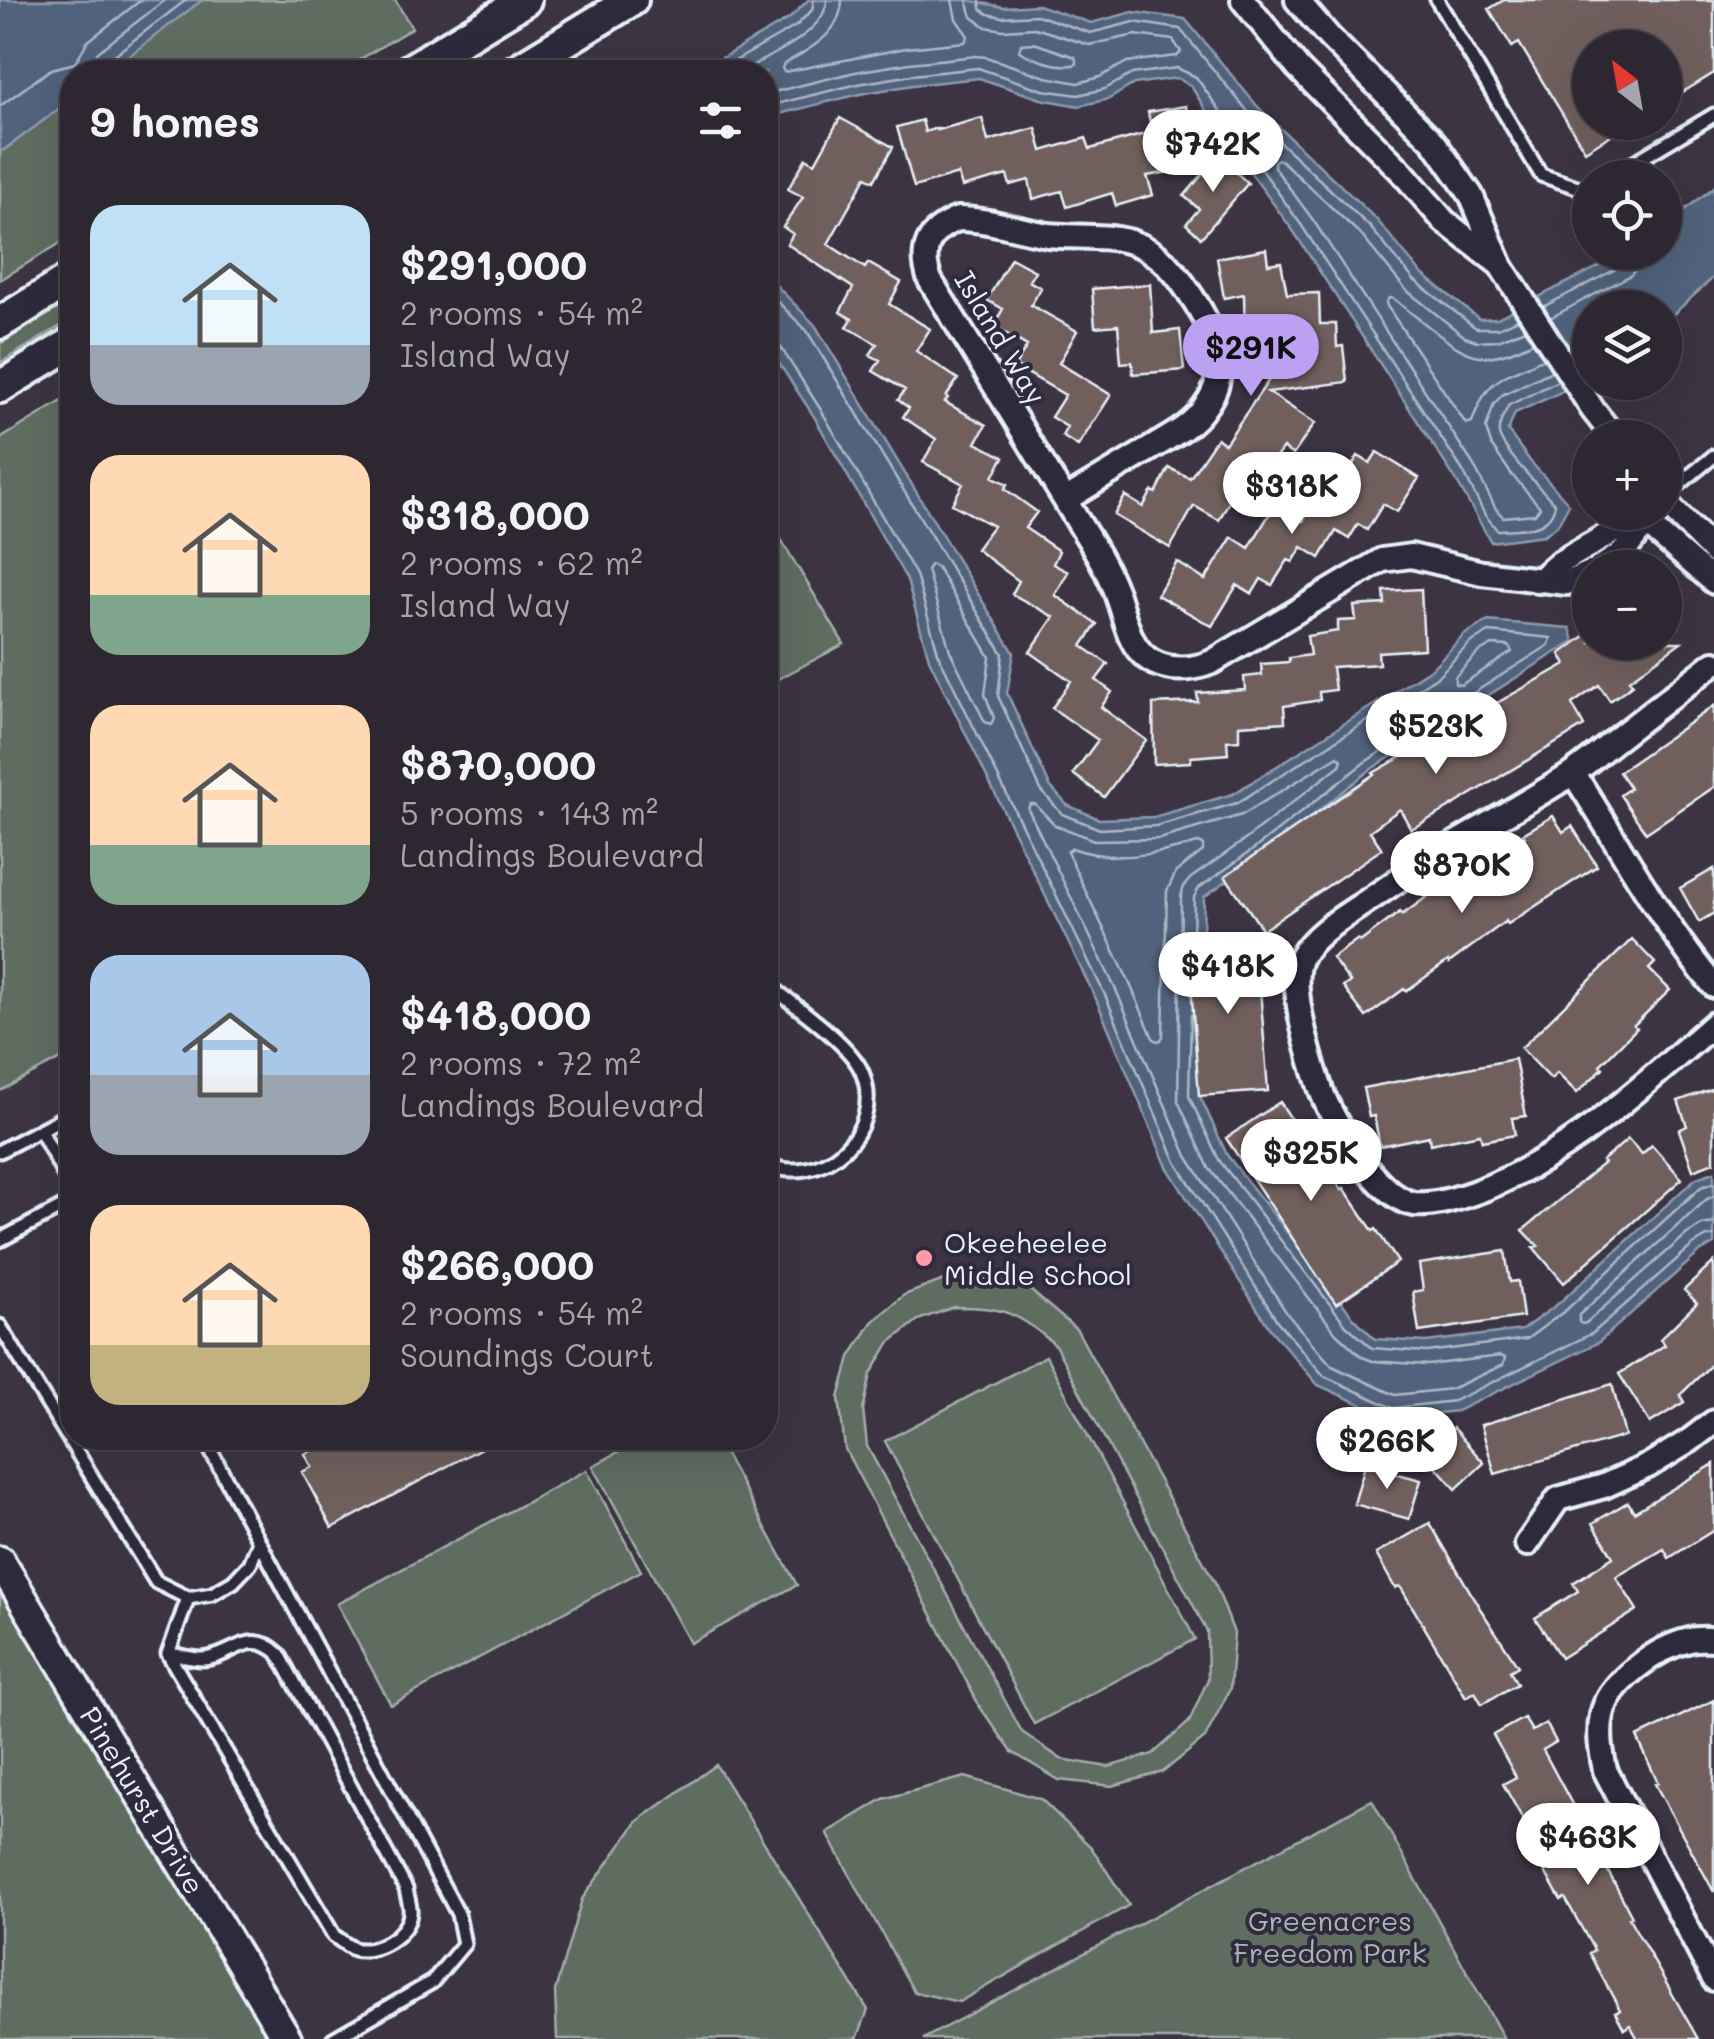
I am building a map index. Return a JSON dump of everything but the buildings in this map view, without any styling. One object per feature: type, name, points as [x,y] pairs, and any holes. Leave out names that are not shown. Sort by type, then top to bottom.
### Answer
[{"type":"main road","points":[[428,60],[525,0]]},
{"type":"main road","points":[[534,60],[632,0]]},
{"type":"main road","points":[[0,323],[60,286]]},
{"type":"main road","points":[[0,387],[60,350]]},
{"type":"street","points":[[1242,0],[1298,68],[1402,172],[1444,221],[1501,266]]},
{"type":"street","points":[[1298,0],[1344,53],[1434,142],[1472,195],[1501,266],[1601,420]]},
{"type":"street","points":[[1314,84],[1344,53]]},
{"type":"street","name":"Island Way","points":[[1065,500],[1196,418],[1206,407],[1218,380],[1215,338],[1174,270],[1132,242],[1053,236],[974,219],[958,218],[943,224],[926,249],[925,265],[930,280],[1065,500],[1100,557],[1138,650],[1162,666],[1182,670],[1212,662],[1382,560],[1410,556],[1482,573],[1538,581],[1572,580]]},
{"type":"street","points":[[1593,410],[1597,420]]},
{"type":"street","points":[[1682,517],[1714,552]]},
{"type":"street","points":[[1538,581],[1559,563],[1616,530]]},
{"type":"street","points":[[1660,530],[1714,582]]},
{"type":"street","points":[[1714,663],[1573,773],[1436,855],[1334,924],[1311,944],[1296,971],[1312,1062],[1340,1128],[1385,1189],[1413,1204],[1462,1197],[1542,1162],[1586,1133],[1714,1024]]},
{"type":"street","points":[[1573,773],[1660,915],[1714,986]]},
{"type":"street","points":[[1526,1544],[1558,1499],[1604,1486],[1648,1466],[1714,1422]]},
{"type":"street","name":"Pinehurst Drive","points":[[0,1561],[286,2039]]},
{"type":"street","points":[[1714,1639],[1690,1640],[1651,1656],[1630,1674],[1602,1710],[1598,1740],[1605,1770],[1714,1978]]},
{"type":"lane","points":[[1437,0],[1541,176],[1572,186]]},
{"type":"lane","points":[[1638,160],[1714,115]]},
{"type":"lane","points":[[1682,484],[1714,456]]},
{"type":"lane","points":[[778,993],[850,1052],[862,1072],[867,1094],[865,1116],[856,1137],[842,1154],[822,1166],[800,1172],[778,1170]]},
{"type":"lane","points":[[0,1151],[60,1120]]},
{"type":"lane","points":[[41,1130],[60,1167]]},
{"type":"lane","points":[[0,1240],[60,1208]]},
{"type":"lane","points":[[0,1326],[60,1424]]},
{"type":"lane","points":[[76,1450],[156,1582],[188,1598],[212,1594],[233,1582],[250,1564],[260,1542]]},
{"type":"lane","points":[[210,1450],[458,1914],[464,1944],[432,1982],[333,2039]]},
{"type":"lane","points":[[168,1654],[188,1598]]},
{"type":"lane","points":[[253,1642],[263,1643],[279,1654],[406,1889],[411,1912],[395,1938],[382,1946],[353,1949],[334,1936],[168,1654],[204,1659],[253,1642]]},
{"type":"green space","points":[[0,0],[395,0],[412,28],[359,60],[60,60],[60,243],[0,280]]},
{"type":"green space","points":[[60,307],[60,326],[0,363],[0,344]]},
{"type":"green space","points":[[60,402],[60,1059],[0,1091],[0,439]]},
{"type":"green space","points":[[778,535],[844,644],[778,679]]},
{"type":"green space","points":[[988,1278],[1030,1290],[1077,1330],[1215,1583],[1234,1633],[1230,1689],[1205,1738],[1163,1772],[1112,1786],[1059,1780],[1012,1752],[980,1707],[845,1449],[839,1398],[850,1357],[872,1322],[904,1295],[944,1280]],"holes":[[[954,1307],[1020,1318],[1055,1345],[1207,1631],[1208,1679],[1189,1722],[1153,1754],[1108,1767],[1061,1759],[1022,1732],[867,1446],[863,1410],[871,1374],[889,1343],[918,1320]]]},
{"type":"green space","points":[[1046,1356],[1195,1639],[1034,1724],[885,1441]]},
{"type":"green space","points":[[622,1450],[723,1450],[797,1585],[690,1643],[593,1466]]},
{"type":"green space","points":[[587,1470],[641,1571],[391,1705],[337,1604]]},
{"type":"green space","points":[[0,1546],[295,2039],[0,2039]]},
{"type":"green space","points":[[716,1765],[868,2010],[857,2039],[557,2039],[555,1991],[582,1899],[638,1821]]},
{"type":"green space","points":[[965,1777],[1041,1799],[1091,1847],[1129,1905],[959,2002],[914,1992],[827,1833],[883,1799]]},
{"type":"green space","name":"Greenacres Freedom Park","points":[[1372,1800],[1504,2039],[923,2039]]},
{"type":"water","points":[[0,0],[201,1],[124,60],[60,60],[60,108],[0,151]]},
{"type":"water","points":[[808,0],[968,0],[1003,7],[1038,5],[1091,23],[1133,12],[1185,19],[1258,107],[1377,220],[1421,273],[1479,319],[1497,318],[1592,270],[1682,270],[1682,212],[1714,187],[1714,277],[1682,306],[1682,290],[1572,290],[1572,385],[1515,413],[1508,431],[1569,504],[1557,526],[1544,535],[1491,542],[1454,477],[1294,232],[1191,86],[1177,78],[1134,84],[1109,99],[1079,106],[1041,99],[979,78],[860,94],[778,116],[778,60],[718,60],[790,18]]},
{"type":"water","points":[[778,287],[815,325],[1014,653],[1007,693],[1050,786],[1067,805],[1099,819],[1154,817],[1233,794],[1432,668],[1464,635],[1487,621],[1570,628],[1572,642],[1370,770],[1204,897],[1199,1094],[1227,1155],[1354,1318],[1375,1339],[1426,1342],[1522,1330],[1559,1303],[1696,1178],[1714,1172],[1714,1244],[1599,1342],[1457,1411],[1391,1418],[1318,1385],[1270,1329],[1167,1167],[1096,999],[929,659],[907,580],[813,415],[778,362]]},
{"type":"place","name":"Okeeheelee Middle School","points":[[924,1258]]}]
